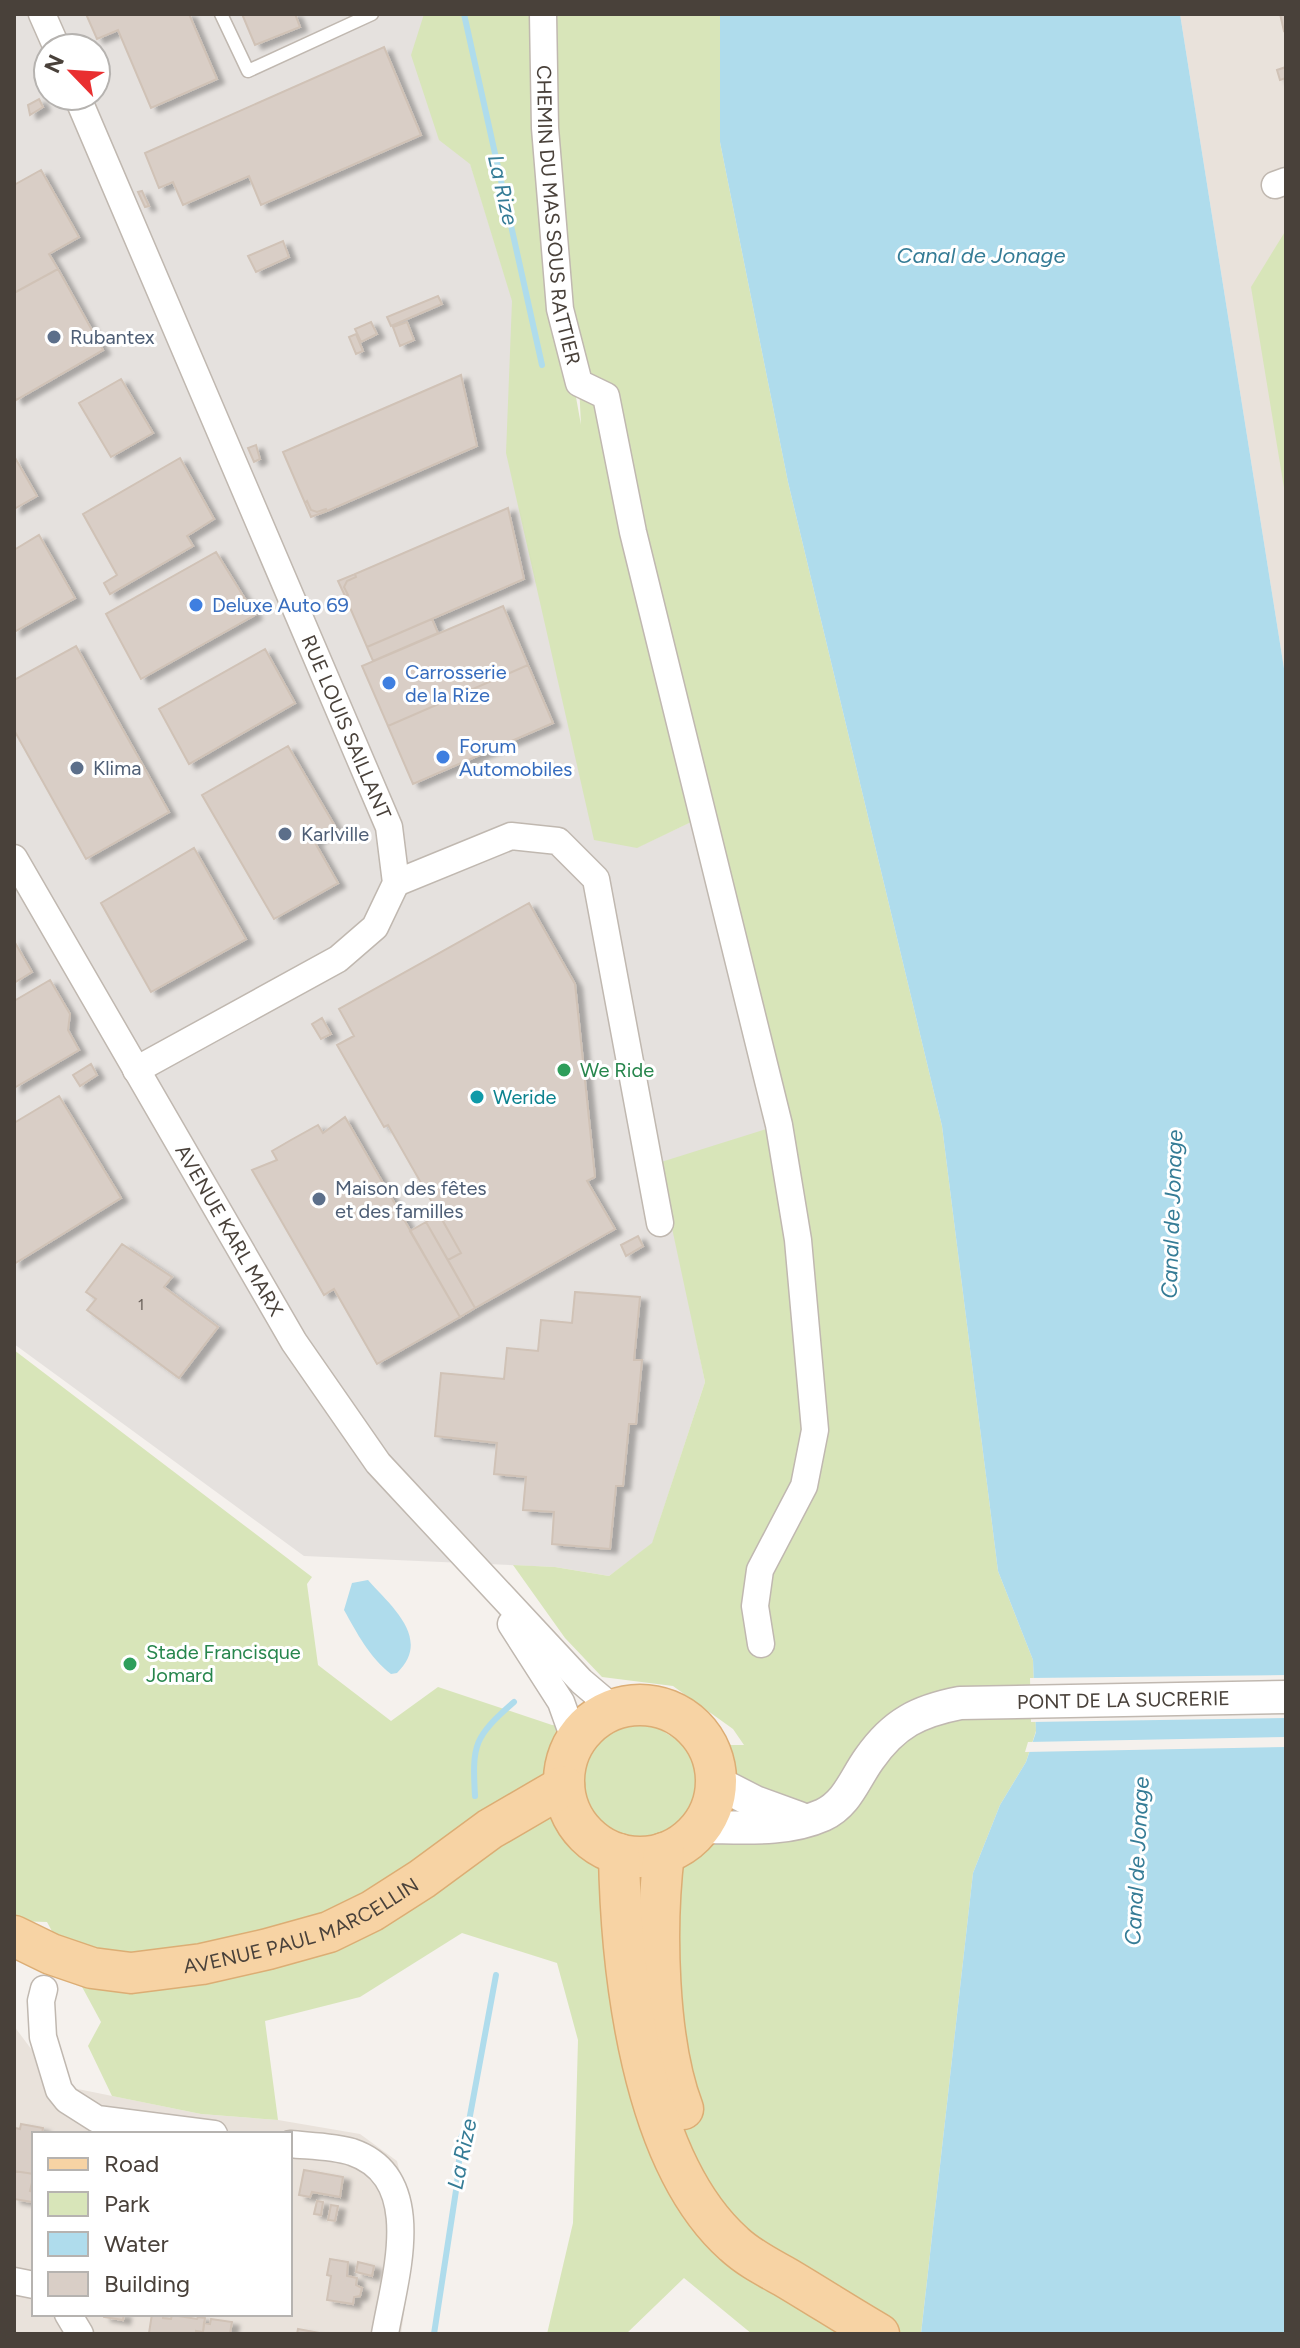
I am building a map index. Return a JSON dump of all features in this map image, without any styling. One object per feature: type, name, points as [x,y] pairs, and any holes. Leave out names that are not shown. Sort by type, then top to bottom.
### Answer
[{"type":"main road","points":[[643,1704],[672,1711],[684,1718],[705,1740],[711,1753],[716,1782],[712,1806],[700,1827],[684,1843],[664,1853],[634,1857],[598,1845],[577,1825],[566,1800],[564,1770],[575,1741],[585,1727],[614,1709],[643,1704]]},
{"type":"main road","name":"AVENUE PAUL MARCELLIN","points":[[14,1936],[51,1954],[92,1968],[131,1973],[202,1964],[268,1949],[329,1932],[372,1911],[490,1829],[564,1786]]},
{"type":"main road","points":[[664,1853],[659,1896],[662,1997],[673,2083],[698,2149],[736,2212],[783,2276]]},
{"type":"main road","points":[[619,1854],[626,1975],[644,2072],[667,2144],[701,2208],[733,2243],[758,2263],[868,2328]]},
{"type":"street","name":"CHEMIN DU MAS SOUS RATTIER","points":[[543,14],[545,128],[560,309],[579,383],[606,396],[633,532],[779,1125],[798,1240],[815,1430],[804,1486],[760,1570],[755,1606],[761,1644]]},
{"type":"street","name":"RUE LOUIS SAILLANT","points":[[84,112],[389,827],[396,883]]},
{"type":"street","points":[[136,1070],[338,959],[375,927],[396,883],[511,836],[558,841],[596,879],[660,1223]]},
{"type":"street","name":"AVENUE KARL MARX","points":[[14,858],[294,1342],[378,1463],[581,1681],[614,1709]]},
{"type":"street","name":"AVENUE KARL MARX","points":[[482,1577],[561,1702],[575,1741]]},
{"type":"street","name":"PONT DE LA SUCRERIE","points":[[806,1821],[842,1802],[868,1759],[887,1736],[928,1709],[960,1703],[1286,1697]]},
{"type":"street","points":[[716,1782],[755,1802],[806,1821]]},
{"type":"street","points":[[700,1827],[775,1827],[806,1821]]},
{"type":"street","points":[[44,1989],[41,2001],[43,2037],[59,2090],[67,2100],[95,2126],[184,2132]]},
{"type":"street","points":[[292,2144],[351,2152],[377,2166],[396,2192],[402,2233],[385,2334]]},
{"type":"street","points":[[69,2316],[80,2334]]},
{"type":"lane","points":[[221,14],[248,71],[372,14]]},
{"type":"shaded area","points":[[14,14],[424,14],[635,697],[638,847],[708,814],[782,1125],[669,1205],[705,1382],[652,1544],[609,1576],[555,1567],[304,1556],[14,1344]]},
{"type":"shaded area","points":[[1180,14],[1286,14],[1286,681]]},
{"type":"shaded area","points":[[14,2026],[58,2085],[201,2114],[278,2120],[360,2134],[397,2161],[412,2219],[412,2257],[401,2334],[14,2334]]},
{"type":"green space","points":[[424,14],[720,14],[720,142],[788,482],[942,1126],[998,1571],[1033,1660],[1036,1731],[1026,1762],[1000,1805],[973,1873],[921,2334],[752,2334],[684,2278],[626,2334],[547,2334],[573,2223],[578,2040],[557,1963],[462,1933],[360,1997],[265,2021],[278,2120],[201,2114],[112,2096],[88,2046],[101,2022],[47,1922],[14,1921],[14,1350],[312,1577],[307,1584],[318,1665],[391,1721],[438,1687],[552,1725],[608,1728],[650,1723],[685,1745],[744,1745],[733,1729],[673,1686],[602,1677],[565,1638],[513,1565],[555,1567],[609,1576],[652,1543],[705,1382],[658,1163],[779,1125],[708,814],[637,848],[594,840],[506,453],[512,301],[470,164],[439,140],[411,55]],"holes":[[[563,325],[579,383],[581,425]]]},
{"type":"green space","points":[[1286,230],[1286,500],[1251,287]]},
{"type":"water","name":"Canal de Jonage","points":[[720,14],[1180,14],[1286,681],[1286,2334],[921,2334],[973,1873],[1000,1805],[1026,1762],[1036,1732],[1033,1660],[998,1571],[942,1126],[788,482],[720,142]]},
{"type":"water","points":[[368,1580],[397,1612],[410,1636],[411,1648],[407,1660],[397,1673],[391,1674],[376,1660],[344,1610],[352,1583]]},
{"type":"pier","points":[[1286,1675],[1286,1718],[1031,1722],[1030,1678]]},
{"type":"pier","points":[[1286,1737],[1286,1747],[1025,1752],[1028,1742]]},
{"type":"building","points":[[86,14],[189,14],[217,79],[151,108],[118,30],[94,32]]},
{"type":"building","points":[[242,14],[295,14],[300,27],[255,45]]},
{"type":"building","points":[[1280,14],[1286,14],[1284,31]]},
{"type":"building","points":[[384,47],[421,135],[261,205],[249,176],[183,205],[173,182],[159,188],[145,153]]},
{"type":"building","points":[[1286,67],[1286,78],[1280,80],[1277,70]]},
{"type":"building","points":[[41,170],[79,237],[49,254],[58,269],[14,293],[14,185]]},
{"type":"building","points":[[142,191],[149,206],[145,207],[138,192]]},
{"type":"building","points":[[283,241],[289,257],[256,272],[248,256]]},
{"type":"building","points":[[58,269],[103,350],[16,400],[14,293]]},
{"type":"building","points":[[438,296],[442,304],[391,326],[387,317]]},
{"type":"building","points":[[371,322],[377,334],[361,342],[355,329]]},
{"type":"building","points":[[407,322],[414,340],[400,346],[393,327]]},
{"type":"building","points":[[356,334],[363,351],[356,354],[349,337]]},
{"type":"building","points":[[461,375],[477,446],[327,511],[311,510],[283,452]]},
{"type":"building","points":[[121,379],[153,433],[111,457],[79,403]]},
{"type":"building","points":[[256,445],[260,459],[254,462],[248,448]]},
{"type":"building","points":[[14,456],[37,496],[14,509]]},
{"type":"building","points":[[180,458],[214,519],[187,536],[193,546],[110,594],[104,583],[117,575],[83,514]]},
{"type":"building","points":[[307,501],[311,510],[327,511],[311,517],[305,503]]},
{"type":"building","points":[[508,508],[524,579],[367,647],[345,596],[348,595],[344,587],[347,581],[356,577],[355,574]]},
{"type":"building","points":[[39,535],[75,598],[14,632],[14,550]]},
{"type":"building","points":[[216,552],[255,615],[141,679],[106,614]]},
{"type":"building","points":[[355,574],[356,577],[347,581],[344,587],[348,595],[345,596],[338,581]]},
{"type":"building","points":[[503,606],[528,665],[388,726],[362,666]]},
{"type":"building","points":[[432,619],[438,633],[373,661],[367,647]]},
{"type":"building","points":[[76,646],[169,812],[86,859],[14,730],[14,680]]},
{"type":"building","points":[[265,649],[295,703],[189,764],[159,709]]},
{"type":"building","points":[[528,665],[553,723],[413,784],[388,726]]},
{"type":"building","points":[[288,746],[336,828],[314,841],[338,883],[274,919],[202,795]]},
{"type":"building","points":[[194,848],[246,939],[151,992],[101,903]]},
{"type":"building","name":"Weride","points":[[529,903],[575,984],[595,1177],[587,1181],[615,1229],[475,1308],[448,1260],[461,1253],[388,1125],[384,1127],[337,1045],[354,1036],[339,1009]]},
{"type":"building","points":[[14,941],[32,972],[14,983]]},
{"type":"building","points":[[50,980],[70,1014],[68,1030],[79,1050],[14,1088],[14,1001]]},
{"type":"building","points":[[322,1018],[331,1034],[321,1039],[312,1024]]},
{"type":"building","points":[[91,1064],[97,1075],[80,1086],[73,1075]]},
{"type":"building","points":[[59,1096],[121,1198],[14,1264],[14,1123]]},
{"type":"building","points":[[345,1117],[460,1317],[377,1364],[334,1289],[324,1295],[252,1170],[277,1160],[272,1151],[291,1140],[318,1125],[323,1133]]},
{"type":"building","points":[[439,1214],[461,1253],[448,1260],[426,1222]]},
{"type":"building","points":[[426,1222],[475,1308],[460,1317],[410,1231]]},
{"type":"building","points":[[638,1236],[643,1246],[626,1256],[621,1245]]},
{"type":"building","points":[[122,1244],[172,1277],[164,1287],[218,1327],[179,1378],[87,1310],[96,1299],[86,1292]]},
{"type":"building","points":[[575,1292],[640,1297],[634,1360],[642,1360],[636,1424],[629,1424],[623,1486],[616,1486],[610,1549],[552,1544],[554,1512],[523,1510],[526,1477],[494,1474],[497,1443],[435,1436],[441,1373],[504,1379],[507,1348],[538,1351],[541,1320],[572,1323]]},
{"type":"building","points":[[21,2124],[43,2128],[42,2132],[32,2132],[32,2174],[14,2171],[14,2132],[15,2128],[20,2129]]},
{"type":"building","points":[[304,2170],[343,2177],[340,2197],[312,2192],[310,2197],[299,2195]]},
{"type":"building","points":[[14,2171],[32,2174],[32,2202],[14,2199]]},
{"type":"building","points":[[317,2201],[323,2202],[321,2215],[314,2214]]},
{"type":"building","points":[[331,2205],[338,2206],[335,2221],[328,2220]]},
{"type":"building","points":[[330,2259],[348,2262],[347,2276],[357,2278],[356,2285],[362,2288],[360,2296],[354,2297],[353,2304],[327,2300]]},
{"type":"building","points":[[358,2262],[374,2266],[372,2276],[356,2272]]},
{"type":"building","points":[[104,2316],[124,2316],[123,2320]]},
{"type":"building","points":[[152,2316],[205,2318],[203,2332],[196,2331],[196,2334],[149,2333]]},
{"type":"building","points":[[211,2319],[232,2322],[230,2333],[196,2334],[196,2331],[203,2332],[204,2323],[210,2324]]},
{"type":"building","points":[[298,2329],[320,2333],[320,2334],[297,2334]]},
{"type":"waterway","name":"La Rize","points":[[464,14],[542,365]]},
{"type":"waterway","name":"La Rize","points":[[475,1796],[474,1764],[478,1743],[483,1733],[514,1702]]},
{"type":"waterway","name":"La Rize","points":[[434,2334],[461,2138],[469,2121],[496,1975]]},
{"type":"place","name":"Rubantex","points":[[54,337]]},
{"type":"place","name":"Deluxe Auto 69","points":[[196,605]]},
{"type":"place","name":"Carrosserie de la Rize","points":[[389,683]]},
{"type":"place","name":"Forum Automobiles","points":[[443,757]]},
{"type":"place","name":"Klima","points":[[77,768]]},
{"type":"place","name":"Karlville","points":[[285,834]]},
{"type":"place","name":"We Ride","points":[[564,1070]]},
{"type":"place","name":"Weride","points":[[477,1097]]},
{"type":"place","name":"Maison des fêtes et des familles","points":[[319,1199]]},
{"type":"place","name":"Stade Francisque Jomard","points":[[130,1664]]}]
